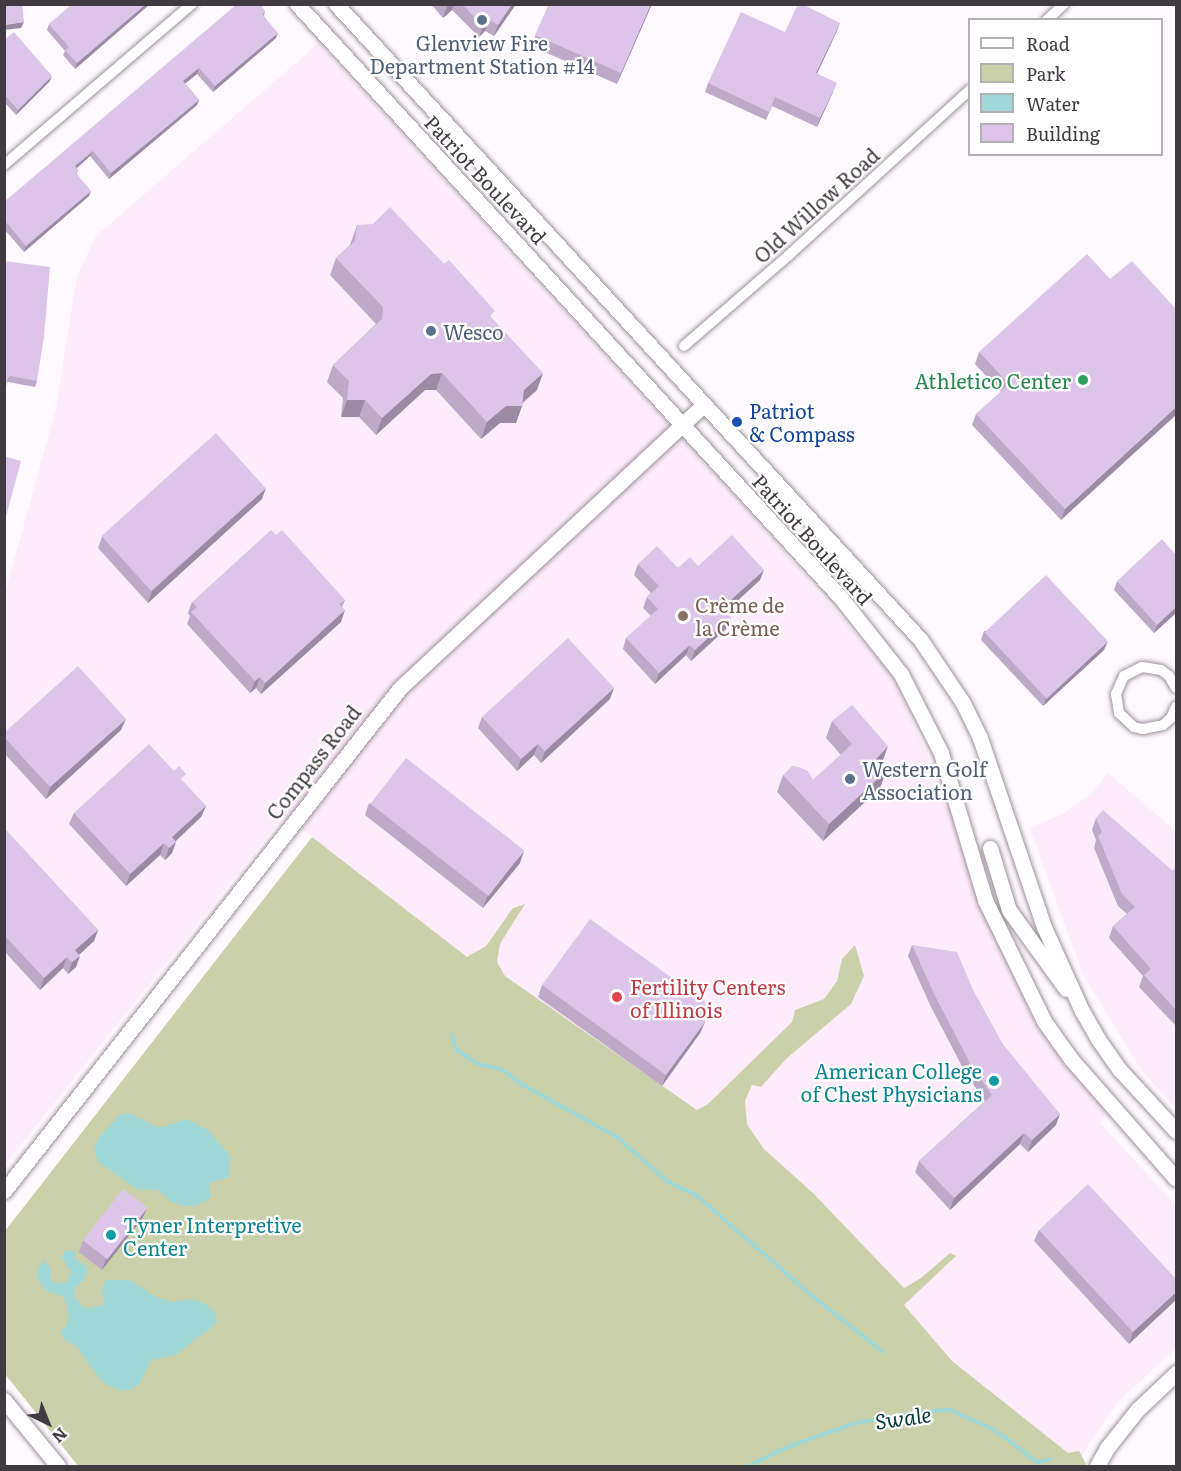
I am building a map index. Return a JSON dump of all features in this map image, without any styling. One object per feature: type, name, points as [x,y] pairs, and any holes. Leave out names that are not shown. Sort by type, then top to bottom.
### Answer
[{"type":"main road","name":"Patriot Boulevard","points":[[297,4],[681,426],[841,598],[901,674],[941,753],[985,900],[1044,1021],[1071,1059],[1176,1179]]},
{"type":"main road","name":"Patriot Boulevard","points":[[336,4],[872,585],[937,662],[963,703],[980,738],[1044,927],[1082,1011],[1120,1070],[1176,1131]]},
{"type":"main road","name":"Compass Road","points":[[4,1191],[400,688],[704,405]]},
{"type":"main road","points":[[972,853],[990,848],[1002,834],[1009,819]]},
{"type":"main road","points":[[990,848],[1009,910],[1032,945],[1082,1011]]},
{"type":"main road","points":[[1097,1467],[1107,1448],[1137,1410],[1176,1373]]},
{"type":"main road","points":[[4,1400],[58,1467]]},
{"type":"street","points":[[4,165],[192,4]]},
{"type":"street","points":[[1049,18],[1064,4]]},
{"type":"street","name":"Old Willow Road","points":[[684,346],[789,255],[968,91]]},
{"type":"street","points":[[1176,688],[1173,673],[1152,667],[1132,670],[1119,684],[1116,704],[1125,721],[1143,729],[1163,725],[1176,707]]},
{"type":"shaded area","points":[[319,43],[762,526],[895,679],[955,822],[986,915],[1032,1016],[1108,1114],[1100,1123],[1176,1205],[1176,1348],[1119,1401],[1090,1442],[1078,1465],[950,1363],[898,1306],[949,1253],[921,1278],[904,1288],[813,1193],[764,1149],[747,1124],[745,1101],[752,1085],[761,1087],[786,1059],[851,1004],[842,959],[837,981],[824,999],[795,1010],[792,1022],[708,1104],[697,1110],[505,976],[497,962],[500,944],[524,904],[513,908],[486,946],[467,958],[284,815],[5,1165],[5,593],[56,409],[77,276],[96,236]]},
{"type":"shaded area","points":[[1108,773],[1176,831],[1176,1109],[1142,1071],[1083,975],[1030,828],[1063,814],[1091,794]]},
{"type":"green space","points":[[312,837],[467,957],[486,946],[513,908],[525,904],[500,944],[497,962],[505,976],[697,1110],[708,1104],[792,1022],[795,1010],[824,999],[837,981],[842,959],[855,945],[864,976],[851,1004],[786,1059],[761,1087],[752,1085],[745,1101],[747,1124],[764,1149],[813,1193],[904,1288],[921,1278],[950,1253],[956,1256],[904,1305],[952,1361],[1068,1453],[1079,1451],[1086,1464],[1084,1466],[78,1466],[5,1374],[5,1231]]},
{"type":"water","points":[[129,1113],[159,1128],[187,1119],[208,1130],[230,1156],[229,1177],[209,1183],[210,1198],[196,1206],[183,1206],[170,1201],[158,1190],[137,1189],[98,1162],[94,1150],[99,1137],[119,1115]]},
{"type":"water","points":[[65,1251],[76,1251],[75,1258],[88,1268],[83,1281],[75,1288],[75,1297],[83,1308],[102,1306],[105,1302],[101,1294],[106,1280],[130,1280],[156,1297],[172,1302],[192,1299],[206,1304],[215,1313],[217,1323],[175,1355],[151,1360],[140,1383],[132,1389],[122,1391],[107,1385],[99,1378],[76,1346],[64,1339],[60,1331],[66,1327],[69,1314],[64,1297],[45,1290],[38,1279],[37,1271],[44,1260],[51,1269],[51,1280],[58,1284],[67,1282],[71,1271],[61,1257]]},
{"type":"building","points":[[4,4],[22,4],[24,22],[4,25]]},
{"type":"building","points":[[72,4],[146,4],[77,63],[65,50],[69,47],[49,24]]},
{"type":"building","points":[[237,4],[260,4],[265,11],[262,14],[278,33],[215,86],[199,68],[183,81],[199,100],[111,173],[93,151],[75,166],[79,171],[76,173],[91,191],[26,246],[7,223],[4,225],[4,202]]},
{"type":"building","points":[[462,4],[512,4],[498,25],[490,20],[483,26]]},
{"type":"building","points":[[549,4],[651,4],[621,73],[535,35]]},
{"type":"building","points":[[798,4],[840,23],[816,73],[837,83],[820,118],[775,97],[769,112],[708,83],[741,12],[785,32]]},
{"type":"building","points":[[14,32],[52,76],[18,110],[4,94],[4,40]]},
{"type":"building","name":"Wesco","points":[[390,207],[444,264],[449,260],[495,311],[490,316],[543,373],[524,390],[522,406],[506,406],[487,422],[442,373],[431,374],[382,418],[365,400],[347,400],[349,381],[333,365],[382,319],[383,307],[336,258],[355,241],[357,225],[373,224]]},
{"type":"building","name":"Athletico Center","points":[[1087,254],[1110,279],[1132,261],[1176,309],[1176,407],[1065,509],[976,414],[1009,384],[979,352]]},
{"type":"building","points":[[4,261],[50,267],[44,337],[37,381],[10,376],[4,396]]},
{"type":"building","points":[[216,433],[266,488],[151,591],[102,536]]},
{"type":"building","points":[[4,456],[21,461],[4,524]]},
{"type":"building","points":[[271,530],[276,535],[282,530],[345,600],[339,604],[345,610],[265,683],[260,677],[255,681],[191,612],[197,607],[192,602]]},
{"type":"building","name":"Crème de la Crème","points":[[732,535],[764,570],[722,608],[731,617],[695,650],[690,645],[659,673],[626,638],[658,609],[647,597],[659,586],[638,564],[657,546],[678,568],[690,557],[698,566]]},
{"type":"building","points":[[1162,539],[1176,555],[1176,607],[1157,625],[1117,581]]},
{"type":"building","points":[[1046,575],[1108,642],[1047,699],[985,632]]},
{"type":"building","points":[[568,638],[614,688],[545,751],[538,744],[521,759],[482,717]]},
{"type":"building","points":[[78,666],[126,719],[50,787],[4,737],[4,733]]},
{"type":"building","name":"Western Golf Association","points":[[852,705],[888,746],[876,759],[886,771],[829,824],[783,775],[792,766],[799,767],[808,771],[813,780],[852,744],[832,721]]},
{"type":"building","points":[[149,744],[174,771],[179,766],[186,774],[181,779],[206,806],[172,837],[176,842],[169,848],[164,843],[130,874],[74,813]]},
{"type":"building","points":[[406,758],[524,850],[488,896],[370,804]]},
{"type":"building","points":[[1103,810],[1173,871],[1176,867],[1176,1010],[1144,975],[1151,969],[1113,926],[1135,907],[1122,894],[1098,836],[1102,832],[1096,818]]},
{"type":"building","points":[[4,828],[98,930],[75,950],[80,956],[72,962],[67,957],[44,978],[4,935]]},
{"type":"building","points":[[590,919],[693,993],[701,991],[707,1009],[701,1012],[705,1022],[666,1075],[542,985]]},
{"type":"building","name":"American College of Chest Physicians","points":[[912,945],[957,952],[974,992],[1002,1043],[1060,1114],[1032,1140],[1024,1133],[954,1198],[919,1161],[992,1095],[970,1063],[935,996]]},
{"type":"building","points":[[1088,1184],[1176,1279],[1176,1292],[1133,1332],[1039,1230]]},
{"type":"building","name":"Tyner Interpretive Center","points":[[123,1189],[147,1208],[107,1259],[83,1240]]},
{"type":"waterway","points":[[452,1035],[457,1050],[478,1064],[503,1070],[521,1084],[617,1137],[668,1182],[696,1195],[811,1295],[882,1351]]},
{"type":"waterway","name":"Swale","points":[[748,1466],[790,1446],[856,1423],[918,1412],[950,1410],[993,1429],[1037,1462],[1051,1459]]},
{"type":"place","name":"Glenview Fire Department Station #14","points":[[482,20]]},
{"type":"place","name":"Wesco","points":[[431,331]]},
{"type":"place","name":"Athletico Center","points":[[1083,380]]},
{"type":"place","name":"Patriot & Compass","points":[[737,422]]},
{"type":"place","name":"Crème de la Crème","points":[[683,616]]},
{"type":"place","name":"Western Golf Association","points":[[850,779]]},
{"type":"place","name":"Fertility Centers of Illinois","points":[[617,997]]},
{"type":"place","name":"American College of Chest Physicians","points":[[994,1081]]},
{"type":"place","name":"Tyner Interpretive Center","points":[[111,1235]]}]
